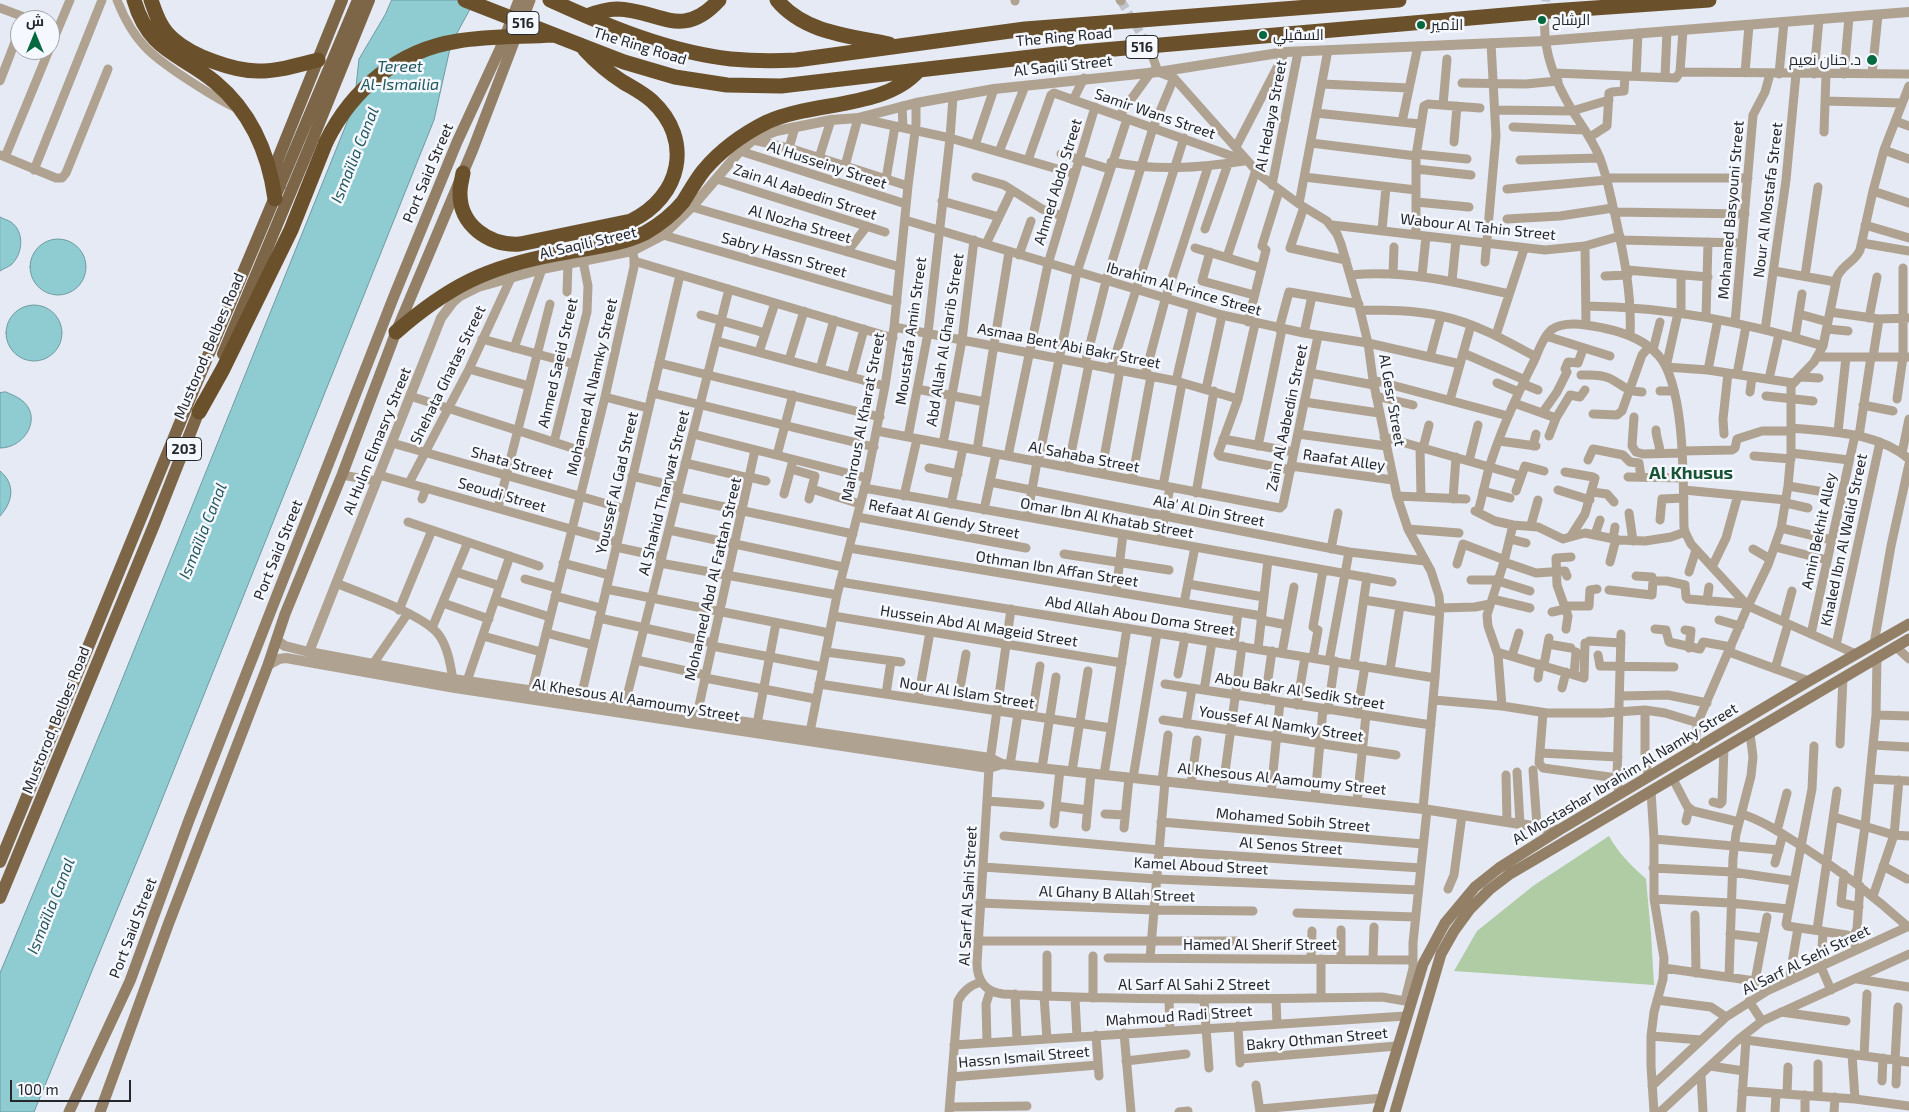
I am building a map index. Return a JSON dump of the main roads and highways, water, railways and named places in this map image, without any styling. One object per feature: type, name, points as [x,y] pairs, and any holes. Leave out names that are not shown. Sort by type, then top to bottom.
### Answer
[{"type":"highway","points":[[134,0],[144,23],[156,40],[172,54],[214,81],[241,110],[261,145],[278,193]]},
{"type":"highway","points":[[151,0],[156,15],[164,29],[174,40],[216,63],[237,69],[258,71],[280,70],[318,60]]},
{"type":"highway","name":"The Ring Road","points":[[465,0],[553,36],[649,70],[692,80],[728,85],[781,86],[1057,54],[1551,11],[1709,0]]},
{"type":"highway","name":"The Ring Road","points":[[550,0],[562,3],[587,16],[652,41],[699,54],[731,59],[764,61],[796,60],[1025,29],[1399,0]]},
{"type":"highway","points":[[587,16],[599,11],[617,9],[672,22],[684,21],[702,15],[720,0]]},
{"type":"highway","points":[[777,0],[788,12],[809,25],[900,47]]},
{"type":"highway","points":[[198,412],[223,369],[291,230],[326,142],[346,108],[364,88],[384,71],[412,55],[431,47],[457,41],[553,36]]},
{"type":"highway","points":[[463,173],[460,198],[467,219],[483,235],[504,244],[520,244],[631,221],[646,213],[659,202],[669,188],[676,171],[676,145],[667,120],[650,99],[606,70],[580,45]]},
{"type":"highway","points":[[396,332],[456,287],[494,269],[535,258],[621,242],[644,233],[674,211],[704,171],[721,153],[755,128],[795,112],[879,95],[903,84],[918,71]]},
{"type":"main road","points":[[278,193],[277,161],[342,0]]},
{"type":"main road","name":"Mustorod, Belbes Road","points":[[0,862],[186,408],[358,0]]},
{"type":"main road","name":"Mustorod, Belbes Road","points":[[0,898],[154,525],[198,412],[310,148],[369,0]]},
{"type":"main road","name":"Port Said Street","points":[[69,1112],[117,1012],[136,966],[189,820],[406,265],[500,49],[519,0]]},
{"type":"main road","name":"Port Said Street","points":[[100,1112],[168,925],[268,665],[290,601],[342,475],[396,332],[463,173],[530,0]]},
{"type":"main road","points":[[474,105],[487,110]]},
{"type":"main road","name":"Al Mostashar Ibrahim Al Namky Street","points":[[1378,1112],[1406,1016],[1408,1001],[1429,950],[1445,923],[1464,898],[1499,868],[1559,830],[1809,681],[1909,624]]},
{"type":"main road","name":"Al Mostashar Ibrahim Al Namky Street","points":[[1395,1112],[1441,954],[1458,925],[1479,900],[1510,874],[1909,639]]},
{"type":"water","name":"Tereet Al-Ismailia","points":[[392,0],[475,0],[451,44],[434,120],[147,837],[34,1112],[0,1112],[0,973],[109,712],[354,105],[359,59]]},
{"type":"water","points":[[0,217],[16,226],[21,243],[15,260],[11,265],[0,271]]},
{"type":"water","points":[[53,239],[63,239],[78,247],[84,256],[86,267],[84,278],[78,287],[63,295],[53,295],[42,290],[35,283],[30,272],[30,262],[35,251],[42,244]]},
{"type":"water","points":[[29,305],[39,305],[54,313],[60,322],[62,333],[60,344],[54,353],[39,361],[29,361],[18,356],[11,349],[6,338],[6,328],[11,317],[18,310]]},
{"type":"water","points":[[6,392],[18,398],[27,406],[31,413],[31,422],[24,437],[17,443],[9,447],[0,448],[0,393]]},
{"type":"water","points":[[0,471],[9,482],[11,493],[8,505],[0,516]]},
{"type":"tunnel","points":[[1545,15],[1546,0]]},
{"type":"tunnel","points":[[1121,1],[1149,47]]},
{"type":"place","name":"الرشاح","points":[[1542,20]]},
{"type":"place","name":"الأمير","points":[[1421,25]]},
{"type":"place","name":"السقيلي","points":[[1263,35]]},
{"type":"place","name":"د. حنان نعيم","points":[[1872,60]]},
{"type":"district","name":"Al Khusus","points":[[1691,473]]},
{"type":"water label","name":"Ismaïlia Canal","points":[[355,155]]},
{"type":"water label","name":"Ismaïlia Canal","points":[[203,531]]},
{"type":"water label","name":"Ismaïlia Canal","points":[[51,906]]}]
